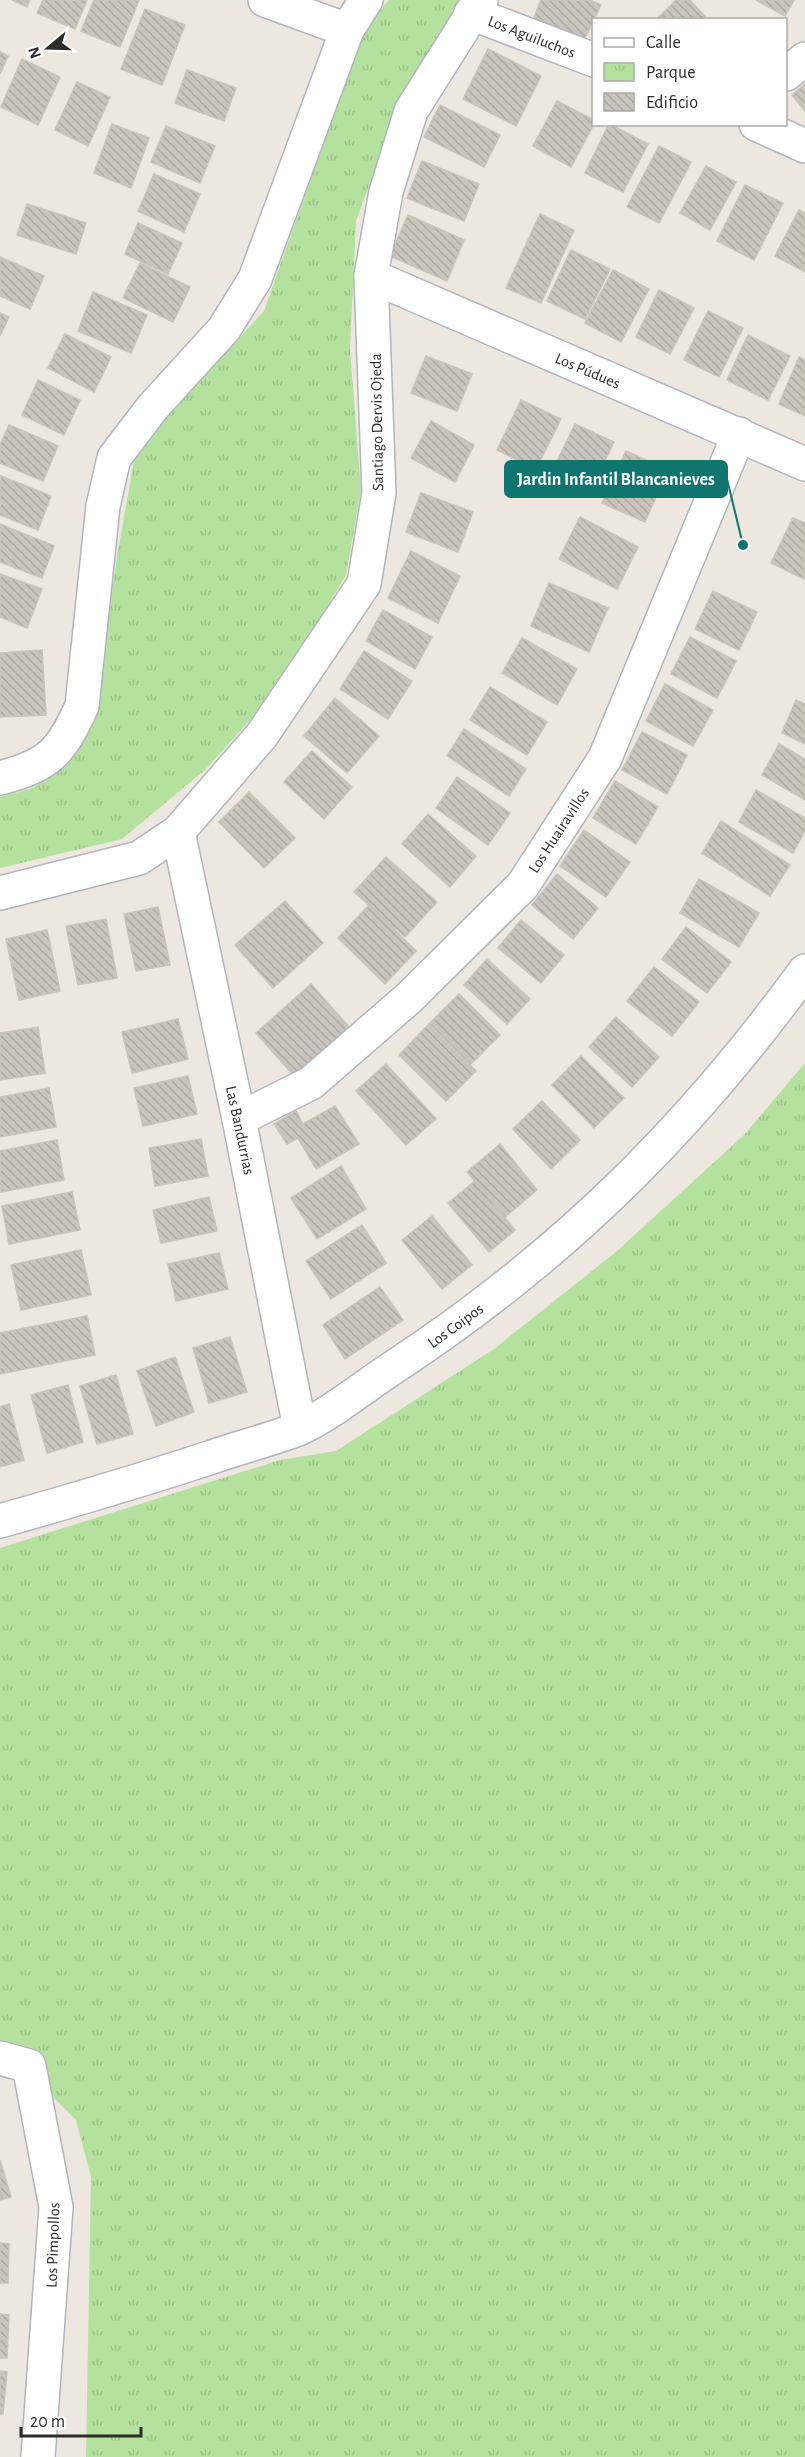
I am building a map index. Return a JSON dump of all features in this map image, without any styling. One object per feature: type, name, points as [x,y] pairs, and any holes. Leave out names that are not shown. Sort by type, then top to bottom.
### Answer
[{"type":"street","points":[[265,0],[347,30]]},
{"type":"street","points":[[0,778],[30,770],[55,753],[70,733],[82,706],[103,506],[114,459],[152,408],[224,329],[255,279],[347,30],[366,0]]},
{"type":"street","name":"Los Aguiluchos","points":[[476,6],[592,59]]},
{"type":"street","name":"Santiago Dervis Ojeda","points":[[0,893],[138,858],[178,832],[262,735],[364,584],[379,493],[371,276],[386,192],[411,111],[476,6]]},
{"type":"street","points":[[787,73],[805,59]]},
{"type":"street","points":[[760,126],[805,146]]},
{"type":"street","name":"Los Púdues","points":[[371,276],[805,464]]},
{"type":"street","name":"Los Huairavillos","points":[[239,1119],[311,1083],[410,997],[523,885],[605,758],[739,434]]},
{"type":"street","name":"Las Bandurrias","points":[[178,832],[239,1119],[300,1428]]},
{"type":"street","name":"Los Coipos","points":[[0,1521],[300,1428],[440,1337],[512,1284],[580,1227],[645,1165],[705,1099],[762,1030],[805,971]]},
{"type":"street","name":"Los Pimpollos","points":[[0,2058],[29,2066],[56,2207],[38,2457]]},
{"type":"green space","points":[[389,0],[459,0],[397,108],[356,221],[350,349],[361,491],[346,575],[278,689],[206,769],[122,839],[0,868],[0,797],[30,789],[47,780],[67,762],[98,692],[117,557],[136,449],[264,311],[364,29]]},
{"type":"green space","points":[[805,1063],[805,2457],[86,2457],[91,2177],[76,2120],[0,2044],[0,1548],[280,1460],[336,1451],[494,1349],[617,1251],[744,1135]]},
{"type":"building","points":[[12,0],[30,0],[27,7]]},
{"type":"building","points":[[43,0],[87,0],[75,29],[37,13]]},
{"type":"building","points":[[94,0],[139,0],[120,47],[81,31]]},
{"type":"building","points":[[541,0],[590,0],[601,5],[595,18],[592,18],[592,24],[584,40],[534,17]]},
{"type":"building","points":[[676,0],[690,0],[706,18],[658,18]]},
{"type":"building","points":[[756,0],[794,0],[785,16]]},
{"type":"building","points":[[145,9],[185,25],[162,85],[121,69]]},
{"type":"building","points":[[488,49],[541,76],[516,126],[463,99]]},
{"type":"building","points":[[0,52],[8,56],[0,74]]},
{"type":"building","points":[[22,59],[60,77],[38,125],[1,107]]},
{"type":"building","points":[[187,70],[236,88],[224,121],[175,103]]},
{"type":"building","points":[[77,82],[110,97],[88,146],[55,130]]},
{"type":"building","points":[[805,84],[805,111],[792,95]]},
{"type":"building","points":[[557,101],[592,119],[593,126],[571,167],[533,146]]},
{"type":"building","points":[[440,105],[500,135],[484,167],[424,137]]},
{"type":"building","points":[[112,124],[149,138],[131,188],[94,173]]},
{"type":"building","points":[[166,126],[215,146],[200,183],[151,162]]},
{"type":"building","points":[[608,126],[613,126],[648,144],[623,192],[585,173]]},
{"type":"building","points":[[659,146],[691,162],[659,223],[627,207]]},
{"type":"building","points":[[422,161],[479,184],[464,221],[407,198]]},
{"type":"building","points":[[706,166],[736,182],[710,230],[680,213]]},
{"type":"building","points":[[154,174],[200,194],[184,232],[138,211]]},
{"type":"building","points":[[745,185],[783,203],[754,260],[717,241]]},
{"type":"building","points":[[27,204],[86,223],[76,254],[17,235]]},
{"type":"building","points":[[799,210],[805,213],[805,272],[775,256]]},
{"type":"building","points":[[540,214],[574,230],[541,303],[506,288]]},
{"type":"building","points":[[408,215],[464,240],[447,281],[390,256]]},
{"type":"building","points":[[138,223],[182,243],[168,274],[125,254]]},
{"type":"building","points":[[571,250],[610,269],[585,319],[547,301]]},
{"type":"building","points":[[0,257],[44,276],[30,309],[0,296]]},
{"type":"building","points":[[140,263],[190,287],[173,322],[123,298]]},
{"type":"building","points":[[613,270],[649,289],[621,342],[585,323]]},
{"type":"building","points":[[659,290],[694,308],[670,354],[636,337]]},
{"type":"building","points":[[93,292],[147,315],[131,353],[78,331]]},
{"type":"building","points":[[708,311],[743,328],[719,377],[684,360]]},
{"type":"building","points":[[0,313],[9,317],[0,336]]},
{"type":"building","points":[[65,334],[111,357],[94,392],[48,368]]},
{"type":"building","points":[[748,335],[790,356],[768,400],[727,380]]},
{"type":"building","points":[[426,356],[472,374],[457,411],[411,393]]},
{"type":"building","points":[[799,357],[805,360],[805,416],[779,404]]},
{"type":"building","points":[[38,380],[80,400],[64,435],[22,415]]},
{"type":"building","points":[[521,400],[561,419],[536,469],[497,450]]},
{"type":"building","points":[[431,421],[474,445],[455,482],[411,458]]},
{"type":"building","points":[[575,424],[614,442],[589,494],[550,476]]},
{"type":"building","points":[[9,425],[58,446],[43,481],[0,463],[0,445]]},
{"type":"building","points":[[626,451],[668,470],[645,522],[602,503]]},
{"type":"building","points":[[1,476],[51,496],[38,530],[0,515]]},
{"type":"building","points":[[421,493],[473,512],[458,552],[406,532]]},
{"type":"building","points":[[580,517],[638,547],[617,589],[559,559]]},
{"type":"building","points":[[793,518],[805,523],[804,579],[771,563]]},
{"type":"building","points":[[0,524],[54,546],[42,578],[0,562]]},
{"type":"building","points":[[411,551],[460,576],[438,623],[388,598]]},
{"type":"building","points":[[0,574],[42,589],[27,628],[0,617]]},
{"type":"building","points":[[549,583],[608,608],[589,652],[531,626]]},
{"type":"building","points":[[713,591],[757,612],[739,650],[695,629]]},
{"type":"building","points":[[383,610],[432,637],[415,669],[366,641]]},
{"type":"building","points":[[690,637],[736,661],[717,698],[671,674]]},
{"type":"building","points":[[522,638],[577,669],[557,705],[502,673]]},
{"type":"building","points":[[42,650],[46,715],[0,717],[0,653]]},
{"type":"building","points":[[364,651],[412,681],[388,719],[340,689]]},
{"type":"building","points":[[665,684],[713,710],[693,746],[646,721]]},
{"type":"building","points":[[490,687],[547,722],[527,755],[470,720]]},
{"type":"building","points":[[335,698],[379,736],[347,773],[304,736]]},
{"type":"building","points":[[796,700],[805,704],[805,744],[782,733]]},
{"type":"building","points":[[464,729],[526,769],[509,796],[447,756]]},
{"type":"building","points":[[642,732],[687,755],[667,794],[622,770]]},
{"type":"building","points":[[779,744],[805,759],[805,800],[762,775]]},
{"type":"building","points":[[312,751],[352,787],[324,819],[284,782]]},
{"type":"building","points":[[457,777],[510,813],[488,845],[436,808]]},
{"type":"building","points":[[615,781],[658,807],[636,844],[593,818]]},
{"type":"building","points":[[756,790],[805,818],[805,831],[793,853],[739,822]]},
{"type":"building","points":[[249,792],[295,838],[264,868],[219,822]]},
{"type":"building","points":[[428,814],[476,856],[450,887],[402,844]]},
{"type":"building","points":[[721,821],[790,865],[770,896],[702,853]]},
{"type":"building","points":[[584,830],[630,862],[606,897],[560,866]]},
{"type":"building","points":[[386,857],[437,902],[405,937],[354,892]]},
{"type":"building","points":[[557,874],[598,908],[573,939],[532,905]]},
{"type":"building","points":[[699,879],[759,913],[739,947],[680,913]]},
{"type":"building","points":[[285,901],[323,943],[273,988],[235,945]]},
{"type":"building","points":[[369,905],[416,951],[385,984],[338,938]]},
{"type":"building","points":[[158,907],[170,965],[136,971],[124,914]]},
{"type":"building","points":[[106,919],[117,978],[78,985],[66,926]]},
{"type":"building","points":[[521,920],[564,955],[541,983],[498,948]]},
{"type":"building","points":[[686,927],[731,962],[707,993],[662,959]]},
{"type":"building","points":[[47,930],[60,991],[19,1000],[6,939]]},
{"type":"building","points":[[487,959],[530,999],[507,1024],[464,985]]},
{"type":"building","points":[[654,967],[699,1002],[672,1036],[627,1001]]},
{"type":"building","points":[[311,984],[349,1027],[294,1076],[256,1033]]},
{"type":"building","points":[[459,994],[500,1035],[470,1065],[429,1024]]},
{"type":"building","points":[[616,1017],[659,1057],[632,1087],[589,1047]]},
{"type":"building","points":[[178,1019],[188,1059],[132,1073],[122,1032]]},
{"type":"building","points":[[429,1024],[476,1071],[446,1101],[399,1055]]},
{"type":"building","points":[[38,1027],[45,1073],[0,1080],[0,1033]]},
{"type":"building","points":[[581,1056],[624,1098],[594,1128],[552,1085]]},
{"type":"building","points":[[386,1064],[436,1119],[406,1145],[356,1091]]},
{"type":"building","points":[[188,1076],[197,1114],[143,1126],[134,1088]]},
{"type":"building","points":[[49,1088],[56,1127],[0,1137],[0,1097]]},
{"type":"building","points":[[542,1101],[580,1140],[551,1169],[513,1129]]},
{"type":"building","points":[[335,1106],[359,1144],[316,1169],[298,1138],[287,1144],[274,1124],[296,1111],[303,1124]]},
{"type":"building","points":[[201,1139],[208,1176],[155,1186],[149,1148]]},
{"type":"building","points":[[57,1140],[64,1180],[1,1192],[0,1151]]},
{"type":"building","points":[[500,1144],[537,1190],[505,1217],[467,1172]]},
{"type":"building","points":[[341,1166],[366,1209],[317,1239],[291,1198]]},
{"type":"building","points":[[475,1181],[515,1230],[489,1252],[448,1203]]},
{"type":"building","points":[[72,1192],[80,1230],[9,1244],[2,1206]]},
{"type":"building","points":[[209,1197],[217,1231],[161,1243],[153,1210]]},
{"type":"building","points":[[432,1216],[472,1265],[442,1289],[402,1240]]},
{"type":"building","points":[[362,1225],[386,1263],[331,1299],[306,1261]]},
{"type":"building","points":[[81,1250],[91,1295],[21,1310],[11,1265]]},
{"type":"building","points":[[219,1253],[228,1289],[176,1301],[168,1264]]},
{"type":"building","points":[[380,1287],[403,1320],[345,1359],[323,1325]]},
{"type":"building","points":[[87,1316],[95,1355],[0,1374],[0,1333]]},
{"type":"building","points":[[230,1337],[247,1392],[209,1403],[193,1348]]},
{"type":"building","points":[[175,1357],[194,1412],[156,1426],[137,1371]]},
{"type":"building","points":[[116,1375],[133,1434],[97,1444],[80,1386]]},
{"type":"building","points":[[68,1385],[83,1442],[47,1453],[31,1395]]},
{"type":"building","points":[[9,1404],[24,1460],[0,1467],[0,1407]]},
{"type":"building","points":[[0,2160],[11,2197],[0,2200]]},
{"type":"building","points":[[0,2243],[9,2244],[8,2283],[0,2283]]},
{"type":"building","points":[[0,2314],[9,2315],[7,2358],[0,2358]]},
{"type":"building","points":[[0,2371],[7,2372],[3,2414],[0,2414]]},
{"type":"place","name":"Jardin Infantil Blancanieves","points":[[743,545]]}]
